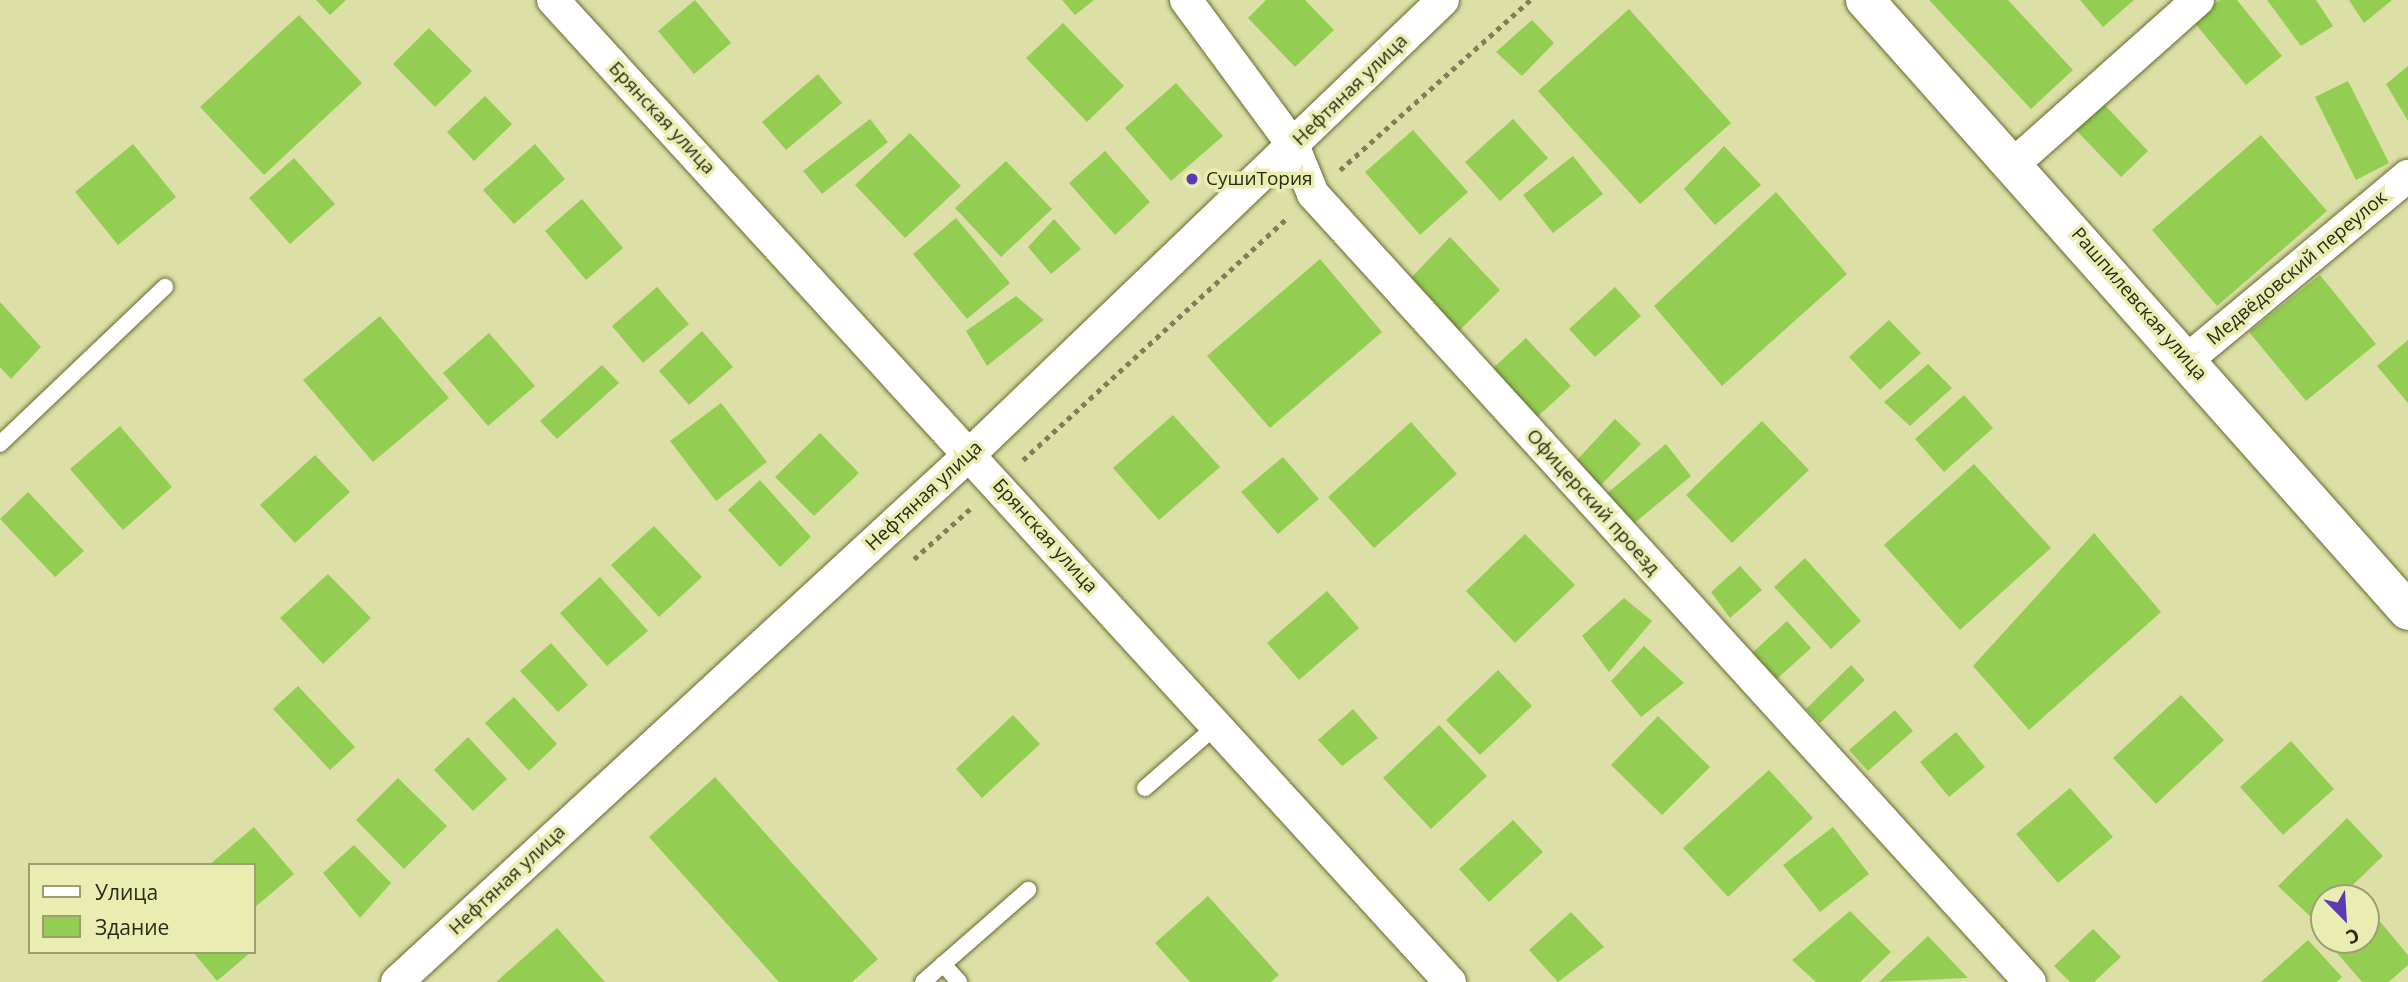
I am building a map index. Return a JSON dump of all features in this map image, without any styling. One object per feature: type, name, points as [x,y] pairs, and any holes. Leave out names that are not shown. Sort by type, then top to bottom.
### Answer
[{"type":"street","name":"Брянская улица","points":[[553,0],[971,453],[1450,982]]},
{"type":"street","name":"Офицерский проезд","points":[[1185,0],[1293,145],[1313,194],[2030,982]]},
{"type":"street","name":"Нефтяная улица","points":[[397,982],[971,453],[1443,0]]},
{"type":"street","name":"Рашпилевская улица","points":[[1866,0],[2016,162],[2408,611]]},
{"type":"street","points":[[2016,162],[2198,0]]},
{"type":"street","name":"Медвёдовский переулок","points":[[2187,360],[2408,176]]},
{"type":"lane","points":[[0,444],[165,287]]},
{"type":"lane","points":[[1144,788],[1216,726]]},
{"type":"lane","points":[[923,982],[1028,890]]},
{"type":"lane","points":[[943,964],[959,982]]},
{"type":"building","points":[[316,0],[346,0],[330,15]]},
{"type":"building","points":[[695,0],[731,43],[694,74],[658,31]]},
{"type":"building","points":[[1062,0],[1094,0],[1075,15]]},
{"type":"building","points":[[1266,0],[1305,0],[1334,30],[1295,67],[1248,18]]},
{"type":"building","points":[[1929,0],[2008,0],[2073,70],[2031,109]]},
{"type":"building","points":[[2080,0],[2134,0],[2103,27]]},
{"type":"building","points":[[2220,0],[2237,0],[2282,56],[2246,85],[2193,21]]},
{"type":"building","points":[[2267,0],[2316,0],[2333,26],[2301,46]]},
{"type":"building","points":[[2349,0],[2392,0],[2364,23]]},
{"type":"building","points":[[1629,9],[1731,123],[1640,204],[1538,91]]},
{"type":"building","points":[[299,15],[362,83],[264,175],[200,107]]},
{"type":"building","points":[[1532,20],[1554,43],[1522,76],[1496,52]]},
{"type":"building","points":[[1063,23],[1124,86],[1087,122],[1026,58]]},
{"type":"building","points":[[429,28],[472,71],[435,107],[393,64]]},
{"type":"building","points":[[2408,66],[2408,121],[2386,84]]},
{"type":"building","points":[[818,74],[842,103],[786,150],[762,122]]},
{"type":"building","points":[[2348,81],[2389,163],[2356,180],[2315,97]]},
{"type":"building","points":[[1176,83],[1223,136],[1171,181],[1125,128]]},
{"type":"building","points":[[485,96],[512,124],[474,161],[447,132]]},
{"type":"building","points":[[2101,101],[2148,151],[2121,177],[2073,127]]},
{"type":"building","points":[[870,119],[888,142],[822,194],[803,171]]},
{"type":"building","points":[[1513,119],[1548,158],[1500,201],[1465,162]]},
{"type":"building","points":[[1413,130],[1468,192],[1420,235],[1365,172]]},
{"type":"building","points":[[910,133],[961,186],[905,238],[855,185]]},
{"type":"building","points":[[2261,135],[2327,211],[2217,306],[2152,230]]},
{"type":"building","points":[[133,144],[176,197],[118,245],[75,192]]},
{"type":"building","points":[[535,144],[565,179],[514,224],[483,190]]},
{"type":"building","points":[[1724,146],[1761,185],[1715,225],[1684,189]]},
{"type":"building","points":[[1105,151],[1150,202],[1115,235],[1069,183]]},
{"type":"building","points":[[1573,156],[1603,194],[1553,233],[1523,195]]},
{"type":"building","points":[[294,158],[335,204],[290,244],[249,198]]},
{"type":"building","points":[[1006,161],[1052,209],[1001,257],[955,208]]},
{"type":"building","points":[[1776,192],[1847,274],[1722,386],[1654,306]]},
{"type":"building","points":[[582,199],[623,248],[586,280],[545,231]]},
{"type":"building","points":[[956,218],[1010,283],[967,319],[913,254]]},
{"type":"building","points":[[1054,219],[1081,249],[1051,274],[1028,247]]},
{"type":"building","points":[[1450,237],[1500,290],[1456,334],[1411,278]]},
{"type":"building","points":[[1320,259],[1382,332],[1270,428],[1207,356]]},
{"type":"building","points":[[2320,275],[2376,344],[2306,401],[2249,332]]},
{"type":"building","points":[[657,287],[689,324],[643,363],[612,326]]},
{"type":"building","points":[[1615,287],[1641,316],[1595,357],[1569,329]]},
{"type":"building","points":[[1016,296],[1044,320],[987,366],[966,331]]},
{"type":"building","points":[[0,302],[41,347],[11,379],[0,367]]},
{"type":"building","points":[[380,316],[449,398],[373,462],[303,380]]},
{"type":"building","points":[[1889,320],[1921,353],[1880,390],[1849,357]]},
{"type":"building","points":[[702,331],[733,367],[689,405],[659,371]]},
{"type":"building","points":[[489,333],[535,386],[488,426],[443,373]]},
{"type":"building","points":[[1526,338],[1571,386],[1537,417],[1492,369]]},
{"type":"building","points":[[2408,340],[2408,403],[2377,366]]},
{"type":"building","points":[[1928,364],[1952,388],[1910,426],[1884,402]]},
{"type":"building","points":[[602,365],[619,383],[557,439],[540,421]]},
{"type":"building","points":[[1964,395],[1993,428],[1944,472],[1915,439]]},
{"type":"building","points":[[721,403],[767,462],[716,501],[670,441]]},
{"type":"building","points":[[1173,415],[1220,467],[1159,520],[1113,468]]},
{"type":"building","points":[[1615,419],[1641,444],[1598,488],[1577,460]]},
{"type":"building","points":[[1762,421],[1809,470],[1732,543],[1686,495]]},
{"type":"building","points":[[1411,422],[1457,474],[1374,548],[1328,497]]},
{"type":"building","points":[[120,426],[172,487],[123,530],[70,469]]},
{"type":"building","points":[[820,433],[859,473],[814,516],[775,477]]},
{"type":"building","points":[[1666,444],[1691,476],[1631,526],[1605,495]]},
{"type":"building","points":[[315,455],[350,492],[295,543],[260,505]]},
{"type":"building","points":[[1283,457],[1319,499],[1278,534],[1241,492]]},
{"type":"building","points":[[1974,464],[2051,548],[1960,630],[1884,545]]},
{"type":"building","points":[[760,480],[811,537],[780,567],[728,510]]},
{"type":"building","points":[[28,492],[84,551],[55,577],[0,519]]},
{"type":"building","points":[[654,526],[702,577],[659,617],[611,565]]},
{"type":"building","points":[[2094,533],[2161,612],[2029,730],[1973,666]]},
{"type":"building","points":[[1525,534],[1575,585],[1515,643],[1466,591]]},
{"type":"building","points":[[1805,558],[1861,621],[1831,649],[1774,587]]},
{"type":"building","points":[[1740,566],[1762,590],[1730,618],[1711,592]]},
{"type":"building","points":[[328,574],[371,618],[323,664],[280,618]]},
{"type":"building","points":[[600,577],[648,631],[607,666],[560,613]]},
{"type":"building","points":[[1327,591],[1359,628],[1299,680],[1267,643]]},
{"type":"building","points":[[1624,598],[1652,621],[1609,672],[1582,636]]},
{"type":"building","points":[[1787,621],[1811,648],[1766,689],[1742,662]]},
{"type":"building","points":[[551,643],[588,685],[558,712],[520,671]]},
{"type":"building","points":[[1644,646],[1684,683],[1641,717],[1611,681]]},
{"type":"building","points":[[1851,665],[1865,680],[1820,723],[1806,709]]},
{"type":"building","points":[[1498,670],[1532,706],[1480,755],[1446,720]]},
{"type":"building","points":[[298,686],[355,747],[330,770],[273,709]]},
{"type":"building","points":[[2181,695],[2224,740],[2156,804],[2113,758]]},
{"type":"building","points":[[514,697],[557,744],[529,771],[485,723]]},
{"type":"building","points":[[1353,709],[1378,738],[1342,766],[1318,740]]},
{"type":"building","points":[[1895,710],[1913,731],[1868,771],[1849,750]]},
{"type":"building","points":[[1013,715],[1040,744],[982,798],[956,769]]},
{"type":"building","points":[[1658,716],[1710,767],[1662,815],[1611,765]]},
{"type":"building","points":[[1439,725],[1487,776],[1431,829],[1383,778]]},
{"type":"building","points":[[1956,732],[1985,767],[1949,797],[1920,762]]},
{"type":"building","points":[[468,737],[507,779],[473,811],[434,770]]},
{"type":"building","points":[[2291,741],[2334,789],[2283,835],[2240,787]]},
{"type":"building","points":[[1769,770],[1813,818],[1728,897],[1683,848]]},
{"type":"building","points":[[715,777],[878,959],[852,982],[779,982],[649,837]]},
{"type":"building","points":[[398,778],[447,826],[404,869],[356,820]]},
{"type":"building","points":[[2070,788],[2113,837],[2058,883],[2016,834]]},
{"type":"building","points":[[2347,818],[2383,856],[2354,884],[2310,884],[2310,916],[2278,886]]},
{"type":"building","points":[[1513,820],[1543,852],[1489,902],[1459,869]]},
{"type":"building","points":[[254,827],[294,874],[256,906],[256,863],[211,863]]},
{"type":"building","points":[[1833,827],[1869,874],[1820,912],[1783,865]]},
{"type":"building","points":[[354,845],[391,883],[360,918],[323,873]]},
{"type":"building","points":[[1208,896],[1279,975],[1271,982],[1190,982],[1155,943]]},
{"type":"building","points":[[1850,911],[1891,952],[1860,982],[1816,982],[1792,960]]},
{"type":"building","points":[[1571,912],[1604,947],[1558,982],[1529,950]]},
{"type":"building","points":[[2380,922],[2408,955],[2408,965],[2389,982],[2362,982],[2338,954],[2380,954]]},
{"type":"building","points":[[557,928],[605,982],[496,982]]},
{"type":"building","points":[[2093,929],[2121,957],[2094,982],[2070,982],[2054,966]]},
{"type":"building","points":[[1928,936],[1968,978],[1879,982]]},
{"type":"building","points":[[2308,940],[2310,954],[2321,954],[2342,977],[2337,982],[2261,982]]},
{"type":"building","points":[[195,954],[249,954],[217,981]]},
{"type":"place","name":"СушиТория","points":[[1192,179]]}]
